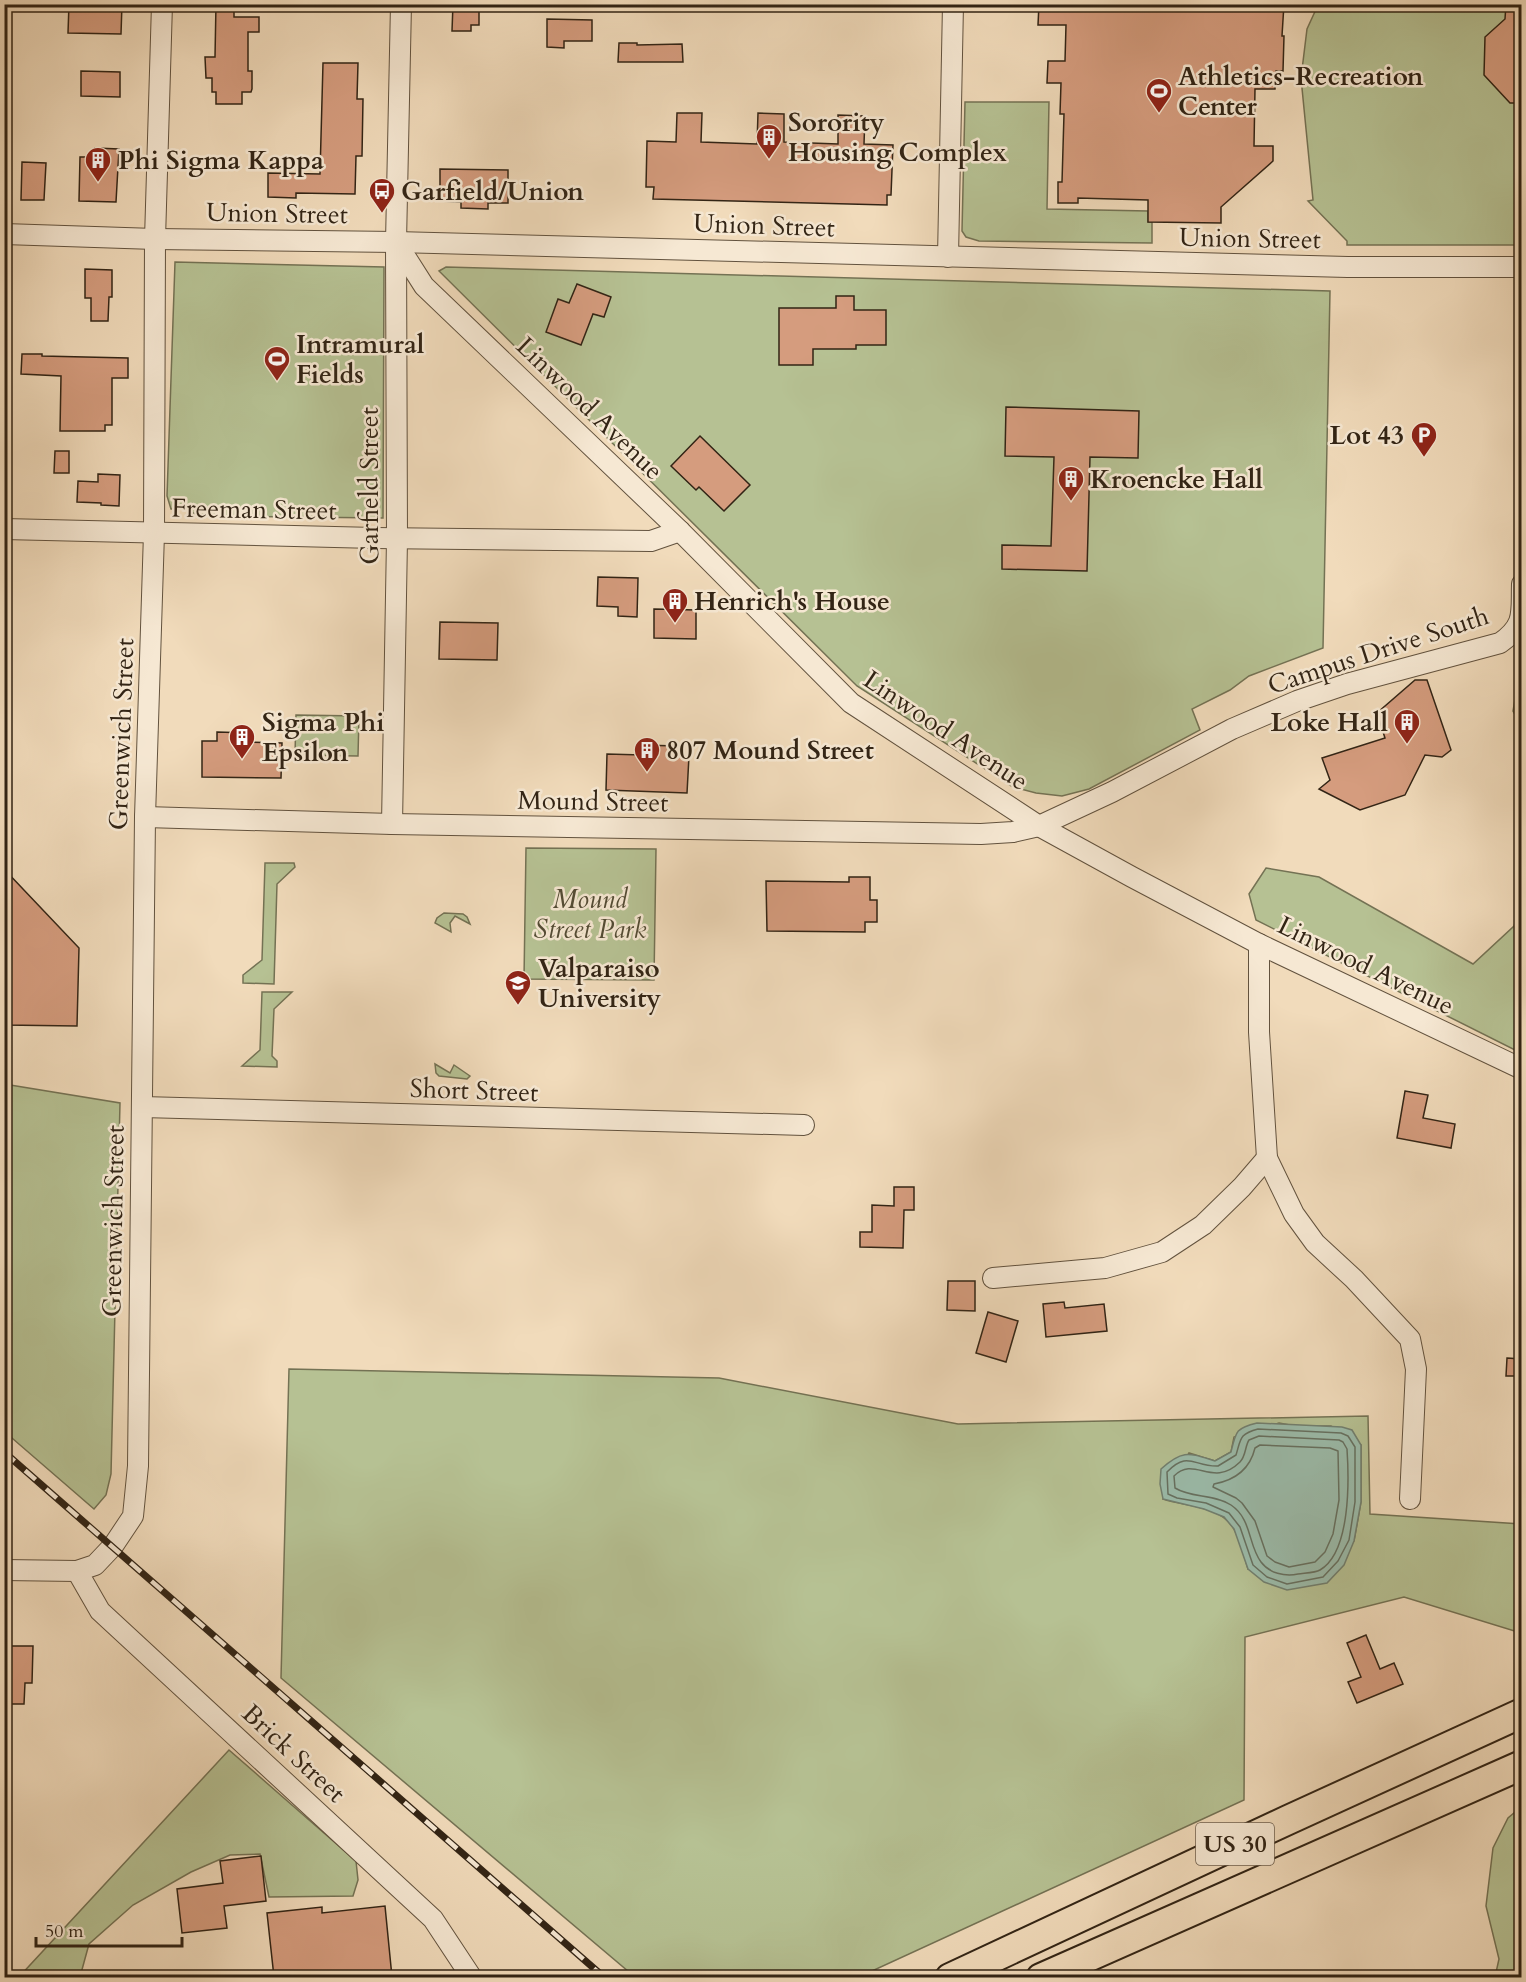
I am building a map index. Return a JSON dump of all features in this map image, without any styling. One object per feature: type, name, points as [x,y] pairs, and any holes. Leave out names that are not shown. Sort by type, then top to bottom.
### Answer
[{"type":"highway","name":"US 30","points":[[951,1977],[1521,1713]]},
{"type":"highway","name":"US 30","points":[[1041,1977],[1521,1765]]},
{"type":"street","name":"Greenwich Street","points":[[77,1571],[95,1565],[113,1546],[132,1516],[138,1466],[145,817],[154,533],[155,239],[162,4]]},
{"type":"street","name":"Garfield Street","points":[[392,824],[397,539],[396,242],[401,4]]},
{"type":"street","points":[[948,257],[953,4]]},
{"type":"street","name":"Union Street","points":[[4,234],[1348,267],[1521,267]]},
{"type":"street","name":"Linwood Avenue","points":[[396,242],[424,286],[680,531],[851,703],[1039,826],[1259,944],[1521,1069]]},
{"type":"street","name":"Freeman Street","points":[[4,529],[397,539],[651,541],[680,531]]},
{"type":"street","name":"Campus Drive South","points":[[1039,826],[1121,787],[1232,729],[1297,701],[1347,684],[1500,643],[1513,633],[1520,620],[1521,584]]},
{"type":"street","name":"Mound Street","points":[[145,817],[392,824],[981,834],[1013,832],[1039,826]]},
{"type":"street","points":[[1259,944],[1259,1032],[1267,1158],[1294,1214],[1315,1243],[1410,1339],[1416,1369],[1410,1499]]},
{"type":"street","name":"Short Street","points":[[142,1107],[804,1125]]},
{"type":"street","points":[[993,1278],[1105,1268],[1162,1252],[1203,1225],[1242,1187],[1267,1158]]},
{"type":"street","points":[[4,1570],[77,1571]]},
{"type":"street","name":"Brick Street","points":[[77,1571],[100,1611],[433,1919],[472,1977]]},
{"type":"green space","points":[[1318,5],[1521,5],[1521,245],[1347,245],[1347,241],[1308,201],[1313,200],[1301,78],[1307,29]]},
{"type":"green space","points":[[965,102],[1049,102],[1047,209],[1148,211],[1148,222],[1152,222],[1152,243],[979,241],[966,237],[962,231]]},
{"type":"green space","name":"Intramural Fields","points":[[175,262],[384,267],[383,518],[213,516],[197,515],[187,509],[171,509],[167,496]]},
{"type":"green space","points":[[446,267],[1330,291],[1323,648],[1249,676],[1230,690],[1192,709],[1200,730],[1089,789],[1062,796],[1013,787],[857,686],[439,271]]},
{"type":"green space","points":[[1521,666],[1521,725],[1513,711]]},
{"type":"green space","points":[[296,715],[359,716],[358,756],[295,755]]},
{"type":"green space","name":"Mound Street Park","points":[[526,848],[656,849],[654,980],[524,979]]},
{"type":"green space","points":[[265,863],[294,863],[295,867],[277,884],[274,984],[243,983],[243,975],[262,960]]},
{"type":"green space","points":[[1266,868],[1319,877],[1473,964],[1514,926],[1521,905],[1521,1053],[1256,920],[1249,894]]},
{"type":"green space","points":[[444,913],[463,914],[470,924],[455,916],[450,923],[451,932],[435,923],[437,918]]},
{"type":"green space","points":[[262,992],[292,992],[274,1009],[272,1056],[277,1061],[277,1067],[242,1066],[260,1050]]},
{"type":"green space","points":[[435,1064],[450,1073],[454,1065],[470,1076],[467,1079],[439,1076],[436,1073]]},
{"type":"green space","points":[[4,1084],[120,1103],[111,1474],[106,1495],[94,1509],[5,1432]]},
{"type":"green space","points":[[289,1369],[719,1378],[958,1424],[1368,1416],[1370,1514],[1521,1524],[1521,1633],[1404,1597],[1245,1637],[1244,1800],[859,1977],[635,1977],[281,1678]],"holes":[[[1279,1423],[1295,1426],[1331,1426],[1361,1445],[1361,1502],[1354,1541],[1248,1569],[1239,1538],[1228,1521],[1211,1511],[1163,1499],[1189,1453],[1215,1461],[1231,1452],[1234,1437]]]},
{"type":"green space","points":[[229,1750],[356,1861],[358,1880],[353,1896],[269,1897],[260,1854],[230,1855],[191,1872],[133,1905],[89,1944],[80,1977],[18,1978]]},
{"type":"green space","points":[[1521,1807],[1521,1977],[1495,1977],[1499,1959],[1486,1906],[1493,1848],[1508,1818]]},
{"type":"water","points":[[1257,1423],[1342,1427],[1352,1430],[1361,1445],[1361,1502],[1354,1541],[1344,1565],[1327,1583],[1287,1590],[1264,1582],[1248,1569],[1234,1529],[1224,1517],[1204,1509],[1163,1499],[1160,1484],[1161,1469],[1175,1458],[1186,1454],[1215,1461],[1231,1452],[1236,1435],[1241,1429]]},
{"type":"building","points":[[69,4],[122,4],[121,34],[68,33]]},
{"type":"building","points":[[216,4],[234,4],[234,17],[259,17],[259,32],[248,32],[248,71],[252,71],[252,89],[251,92],[242,92],[242,104],[216,104],[216,92],[212,92],[212,78],[206,78],[205,57],[215,57]]},
{"type":"building","points":[[453,4],[479,4],[479,25],[471,25],[471,31],[452,31]]},
{"type":"building","name":"Athletics-Recreation Center","points":[[1039,4],[1284,4],[1283,71],[1276,71],[1275,89],[1255,89],[1254,146],[1273,146],[1273,161],[1221,207],[1221,223],[1148,222],[1148,200],[1078,198],[1078,203],[1058,203],[1058,182],[1062,182],[1064,114],[1060,114],[1061,83],[1047,83],[1048,61],[1065,61],[1066,25],[1038,25]]},
{"type":"building","points":[[1506,4],[1521,4],[1521,103],[1510,103],[1484,75],[1485,37],[1505,19]]},
{"type":"building","points":[[547,19],[592,20],[592,41],[564,41],[564,48],[547,47]]},
{"type":"building","points":[[619,43],[682,44],[683,62],[618,62]]},
{"type":"building","points":[[323,63],[358,63],[357,99],[363,99],[362,156],[356,156],[355,194],[296,193],[296,198],[268,197],[268,173],[320,174]]},
{"type":"building","points":[[81,71],[120,72],[120,97],[81,96]]},
{"type":"building","name":"Sorority Housing Complex","points":[[677,113],[702,113],[701,142],[757,144],[758,113],[784,114],[784,142],[838,144],[838,115],[865,116],[864,144],[893,145],[891,195],[887,195],[887,205],[653,199],[654,187],[646,187],[647,141],[676,142]]},
{"type":"building","name":"Phi Sigma Kappa","points":[[95,148],[119,149],[116,202],[79,201],[80,157],[95,157]]},
{"type":"building","points":[[22,162],[46,163],[44,200],[21,200]]},
{"type":"building","points":[[440,169],[508,170],[508,203],[488,203],[488,209],[461,208],[461,202],[440,201]]},
{"type":"building","points":[[85,269],[112,270],[112,297],[109,297],[108,321],[91,321],[91,298],[85,298]]},
{"type":"building","points":[[577,284],[611,297],[604,317],[593,314],[581,345],[546,332],[558,299],[569,303]]},
{"type":"building","points":[[836,296],[854,296],[854,310],[886,310],[886,345],[856,345],[856,349],[813,349],[813,365],[779,365],[779,308],[836,308]]},
{"type":"building","points":[[22,354],[128,358],[128,378],[112,378],[112,425],[105,425],[105,431],[60,431],[61,376],[21,374]]},
{"type":"building","name":"Kroencke Hall","points":[[1006,407],[1139,411],[1138,458],[1090,457],[1087,571],[1002,569],[1002,545],[1051,546],[1054,457],[1005,456]]},
{"type":"building","points":[[700,436],[750,485],[724,511],[699,487],[696,490],[671,466]]},
{"type":"building","points":[[55,451],[69,451],[69,473],[54,473]]},
{"type":"building","points":[[98,474],[120,475],[119,506],[77,502],[78,481],[98,482]]},
{"type":"building","points":[[598,577],[638,578],[637,617],[618,616],[618,607],[597,606]]},
{"type":"building","name":"Henrich's House","points":[[654,609],[696,610],[696,639],[654,638]]},
{"type":"building","points":[[440,622],[498,623],[497,660],[439,659]]},
{"type":"building","name":"Loke Hall","points":[[1415,680],[1427,680],[1451,750],[1442,757],[1425,755],[1405,795],[1360,810],[1319,789],[1330,780],[1322,758],[1385,738],[1377,713]]},
{"type":"building","name":"Sigma Phi Epsilon","points":[[217,732],[249,733],[249,742],[282,743],[281,778],[202,777],[202,741],[217,741]]},
{"type":"building","name":"807 Mound Street","points":[[642,745],[676,746],[676,756],[689,756],[687,793],[606,790],[607,754],[642,755]]},
{"type":"building","points":[[4,869],[79,948],[77,1026],[4,1025]]},
{"type":"building","points":[[849,877],[870,877],[870,900],[877,900],[877,922],[865,922],[865,932],[767,931],[766,881],[849,882]]},
{"type":"building","points":[[1405,1091],[1428,1095],[1423,1118],[1455,1124],[1451,1148],[1397,1138]]},
{"type":"building","points":[[894,1187],[914,1187],[914,1210],[904,1210],[903,1248],[860,1247],[860,1232],[872,1232],[872,1205],[894,1206]]},
{"type":"building","points":[[948,1281],[975,1281],[975,1311],[947,1310]]},
{"type":"building","points":[[1064,1302],[1065,1308],[1104,1304],[1107,1331],[1046,1337],[1043,1304]]},
{"type":"building","points":[[988,1312],[1018,1321],[1006,1362],[976,1353]]},
{"type":"building","points":[[1507,1358],[1521,1359],[1521,1376],[1506,1376]]},
{"type":"building","points":[[1366,1635],[1380,1669],[1394,1663],[1403,1684],[1357,1703],[1348,1682],[1361,1677],[1347,1643]]},
{"type":"building","points":[[4,1646],[33,1646],[32,1683],[25,1683],[24,1704],[4,1704]]},
{"type":"building","points":[[261,1856],[266,1901],[224,1906],[227,1928],[182,1933],[177,1889],[223,1883],[220,1861]]},
{"type":"building","points":[[385,1906],[392,1977],[274,1977],[267,1913],[322,1907],[322,1913]]},
{"type":"railway","points":[[4,1452],[605,1978]]},
{"type":"place","name":"Athletics-Recreation Center","points":[[1159,114]]},
{"type":"place","name":"Sorority Housing Complex","points":[[769,160]]},
{"type":"place","name":"Phi Sigma Kappa","points":[[98,183]]},
{"type":"place","name":"Garfield/Union","points":[[382,214]]},
{"type":"place","name":"Intramural Fields","points":[[277,382]]},
{"type":"place","name":"Lot 43","points":[[1424,458]]},
{"type":"place","name":"Kroencke Hall","points":[[1071,502]]},
{"type":"place","name":"Henrich's House","points":[[675,624]]},
{"type":"place","name":"Loke Hall","points":[[1407,745]]},
{"type":"place","name":"Sigma Phi Epsilon","points":[[242,760]]},
{"type":"place","name":"807 Mound Street","points":[[647,773]]},
{"type":"place","name":"Valparaiso University","points":[[518,1006]]}]
